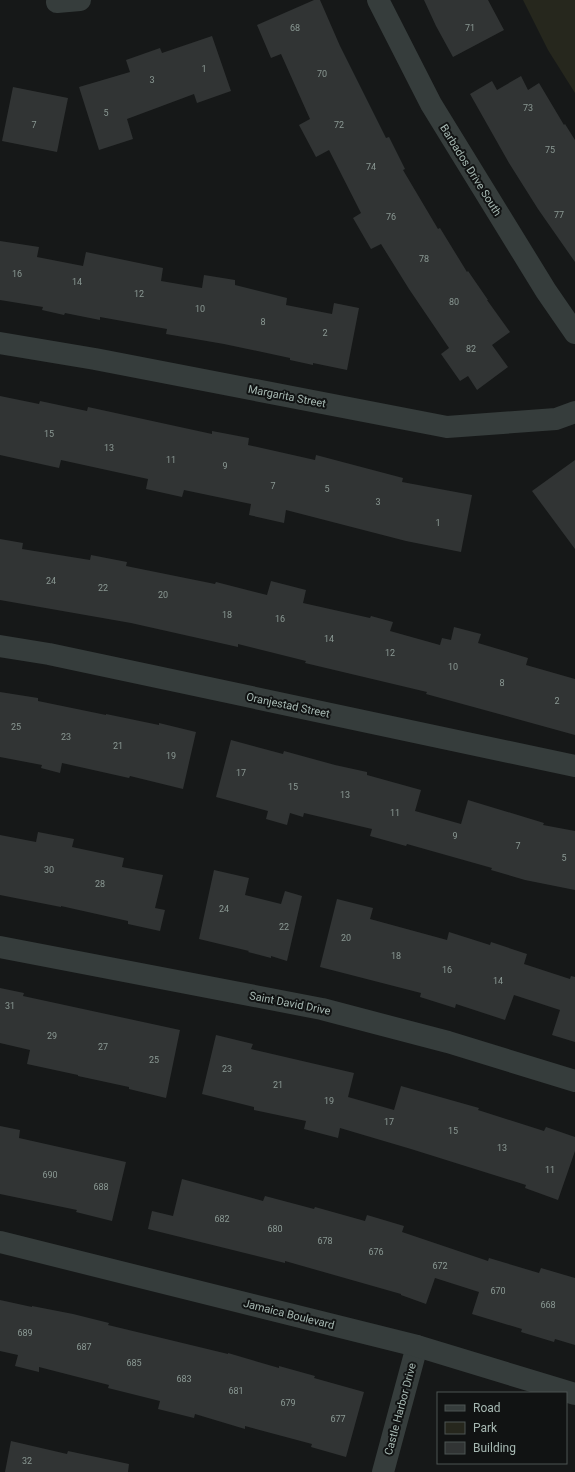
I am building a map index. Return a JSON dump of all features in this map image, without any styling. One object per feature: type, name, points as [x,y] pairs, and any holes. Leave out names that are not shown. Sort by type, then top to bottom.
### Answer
[{"type":"street","points":[[57,2],[80,0]]},
{"type":"street","name":"Barbados Drive South","points":[[378,0],[431,104],[546,291],[575,333]]},
{"type":"street","name":"Margarita Street","points":[[0,342],[447,427],[556,419],[575,412]]},
{"type":"street","name":"Oranjestad Street","points":[[0,646],[49,654],[575,766]]},
{"type":"street","name":"Saint David Drive","points":[[0,947],[322,1009],[448,1042],[575,1080]]},
{"type":"street","name":"Jamaica Boulevard","points":[[0,1242],[417,1346],[575,1394]]},
{"type":"street","name":"Castle Harbor Drive","points":[[383,1472],[417,1346]]},
{"type":"green space","points":[[523,0],[575,0],[575,93],[548,50]]},
{"type":"building","points":[[314,0],[320,0],[340,46],[386,138],[389,137],[405,169],[403,170],[438,229],[440,228],[467,272],[468,271],[510,332],[492,345],[508,367],[477,390],[468,376],[460,381],[441,354],[449,348],[381,244],[371,249],[353,218],[361,213],[329,150],[316,157],[299,125],[310,119],[281,54],[271,58],[257,25]]},
{"type":"building","points":[[424,0],[488,0],[504,30],[453,57]]},
{"type":"building","points":[[212,36],[231,91],[197,103],[194,94],[127,119],[133,139],[99,150],[79,87],[130,72],[126,60],[160,48],[162,53]]},
{"type":"building","points":[[521,76],[528,90],[539,83],[564,125],[565,124],[575,140],[575,262],[538,209],[509,163],[470,94],[492,81],[497,90]]},
{"type":"building","points":[[13,87],[68,98],[57,152],[2,141]]},
{"type":"building","points":[[0,241],[39,247],[37,257],[83,266],[86,252],[163,268],[161,281],[202,288],[204,275],[235,280],[235,285],[287,298],[286,305],[332,314],[334,303],[359,308],[347,370],[313,363],[313,365],[290,360],[290,358],[224,344],[166,334],[167,329],[100,317],[100,320],[65,313],[64,315],[42,310],[43,307],[0,300]]},
{"type":"building","points":[[0,396],[39,404],[40,401],[87,411],[88,407],[212,434],[212,431],[249,438],[248,445],[315,460],[316,455],[403,478],[402,482],[472,495],[461,552],[406,541],[286,510],[284,523],[249,515],[251,504],[184,490],[182,497],[146,489],[148,479],[61,460],[59,468],[0,455]]},
{"type":"building","points":[[575,460],[575,549],[532,491]]},
{"type":"building","points":[[0,539],[23,543],[22,549],[90,560],[91,555],[127,562],[126,566],[215,584],[216,582],[267,595],[271,581],[306,590],[303,603],[370,618],[371,616],[393,622],[390,631],[440,645],[442,638],[451,640],[454,627],[481,634],[478,643],[528,658],[526,665],[575,679],[575,735],[426,694],[427,692],[305,663],[306,661],[238,644],[238,647],[131,623],[0,600]]},
{"type":"building","points":[[0,692],[38,698],[38,701],[159,725],[159,723],[196,732],[183,789],[130,776],[129,778],[62,763],[60,773],[41,768],[42,765],[0,757]]},
{"type":"building","points":[[231,740],[283,754],[284,751],[367,772],[367,775],[421,790],[415,811],[461,824],[468,800],[544,823],[543,825],[575,831],[575,890],[525,880],[491,870],[492,868],[407,844],[406,846],[370,836],[372,829],[304,813],[303,817],[290,813],[287,825],[266,819],[268,811],[216,797]]},
{"type":"building","points":[[38,832],[74,839],[72,847],[124,858],[122,867],[163,875],[155,908],[165,910],[160,931],[128,924],[128,921],[61,906],[0,895],[0,835],[36,842]]},
{"type":"building","points":[[214,870],[249,878],[245,895],[281,904],[285,891],[302,896],[287,961],[199,939]]},
{"type":"building","points":[[337,899],[373,908],[370,919],[447,940],[449,932],[490,945],[491,942],[527,954],[524,964],[570,979],[571,976],[575,977],[575,1042],[552,1035],[560,1010],[514,995],[505,1020],[456,1004],[455,1008],[420,997],[421,993],[320,967]]},
{"type":"building","points":[[0,988],[24,993],[23,996],[180,1030],[166,1098],[129,1089],[129,1087],[27,1064],[30,1050],[0,1043]]},
{"type":"building","points":[[216,1035],[253,1044],[251,1049],[354,1073],[348,1097],[394,1110],[401,1086],[479,1108],[478,1110],[544,1131],[546,1127],[575,1137],[575,1151],[558,1200],[525,1188],[526,1185],[411,1149],[340,1128],[338,1138],[304,1129],[306,1121],[254,1110],[254,1107],[202,1094]]},
{"type":"building","points":[[0,1126],[20,1130],[19,1138],[126,1162],[112,1221],[76,1212],[77,1210],[0,1194]]},
{"type":"building","points":[[182,1179],[263,1201],[265,1196],[314,1209],[315,1207],[365,1221],[367,1215],[404,1226],[402,1232],[488,1261],[489,1258],[539,1273],[541,1268],[575,1278],[575,1345],[555,1339],[554,1342],[521,1332],[522,1329],[472,1314],[479,1292],[435,1278],[426,1304],[401,1294],[285,1261],[285,1263],[148,1229],[152,1211],[173,1216]]},
{"type":"building","points":[[0,1300],[73,1314],[109,1323],[108,1325],[228,1353],[279,1368],[279,1366],[315,1376],[314,1378],[364,1392],[346,1457],[311,1447],[312,1444],[245,1426],[245,1429],[195,1414],[194,1418],[158,1409],[160,1401],[108,1388],[109,1385],[39,1367],[39,1372],[15,1366],[18,1355],[0,1351]]},
{"type":"building","points":[[11,1441],[67,1454],[68,1451],[129,1464],[128,1472],[5,1472]]}]
